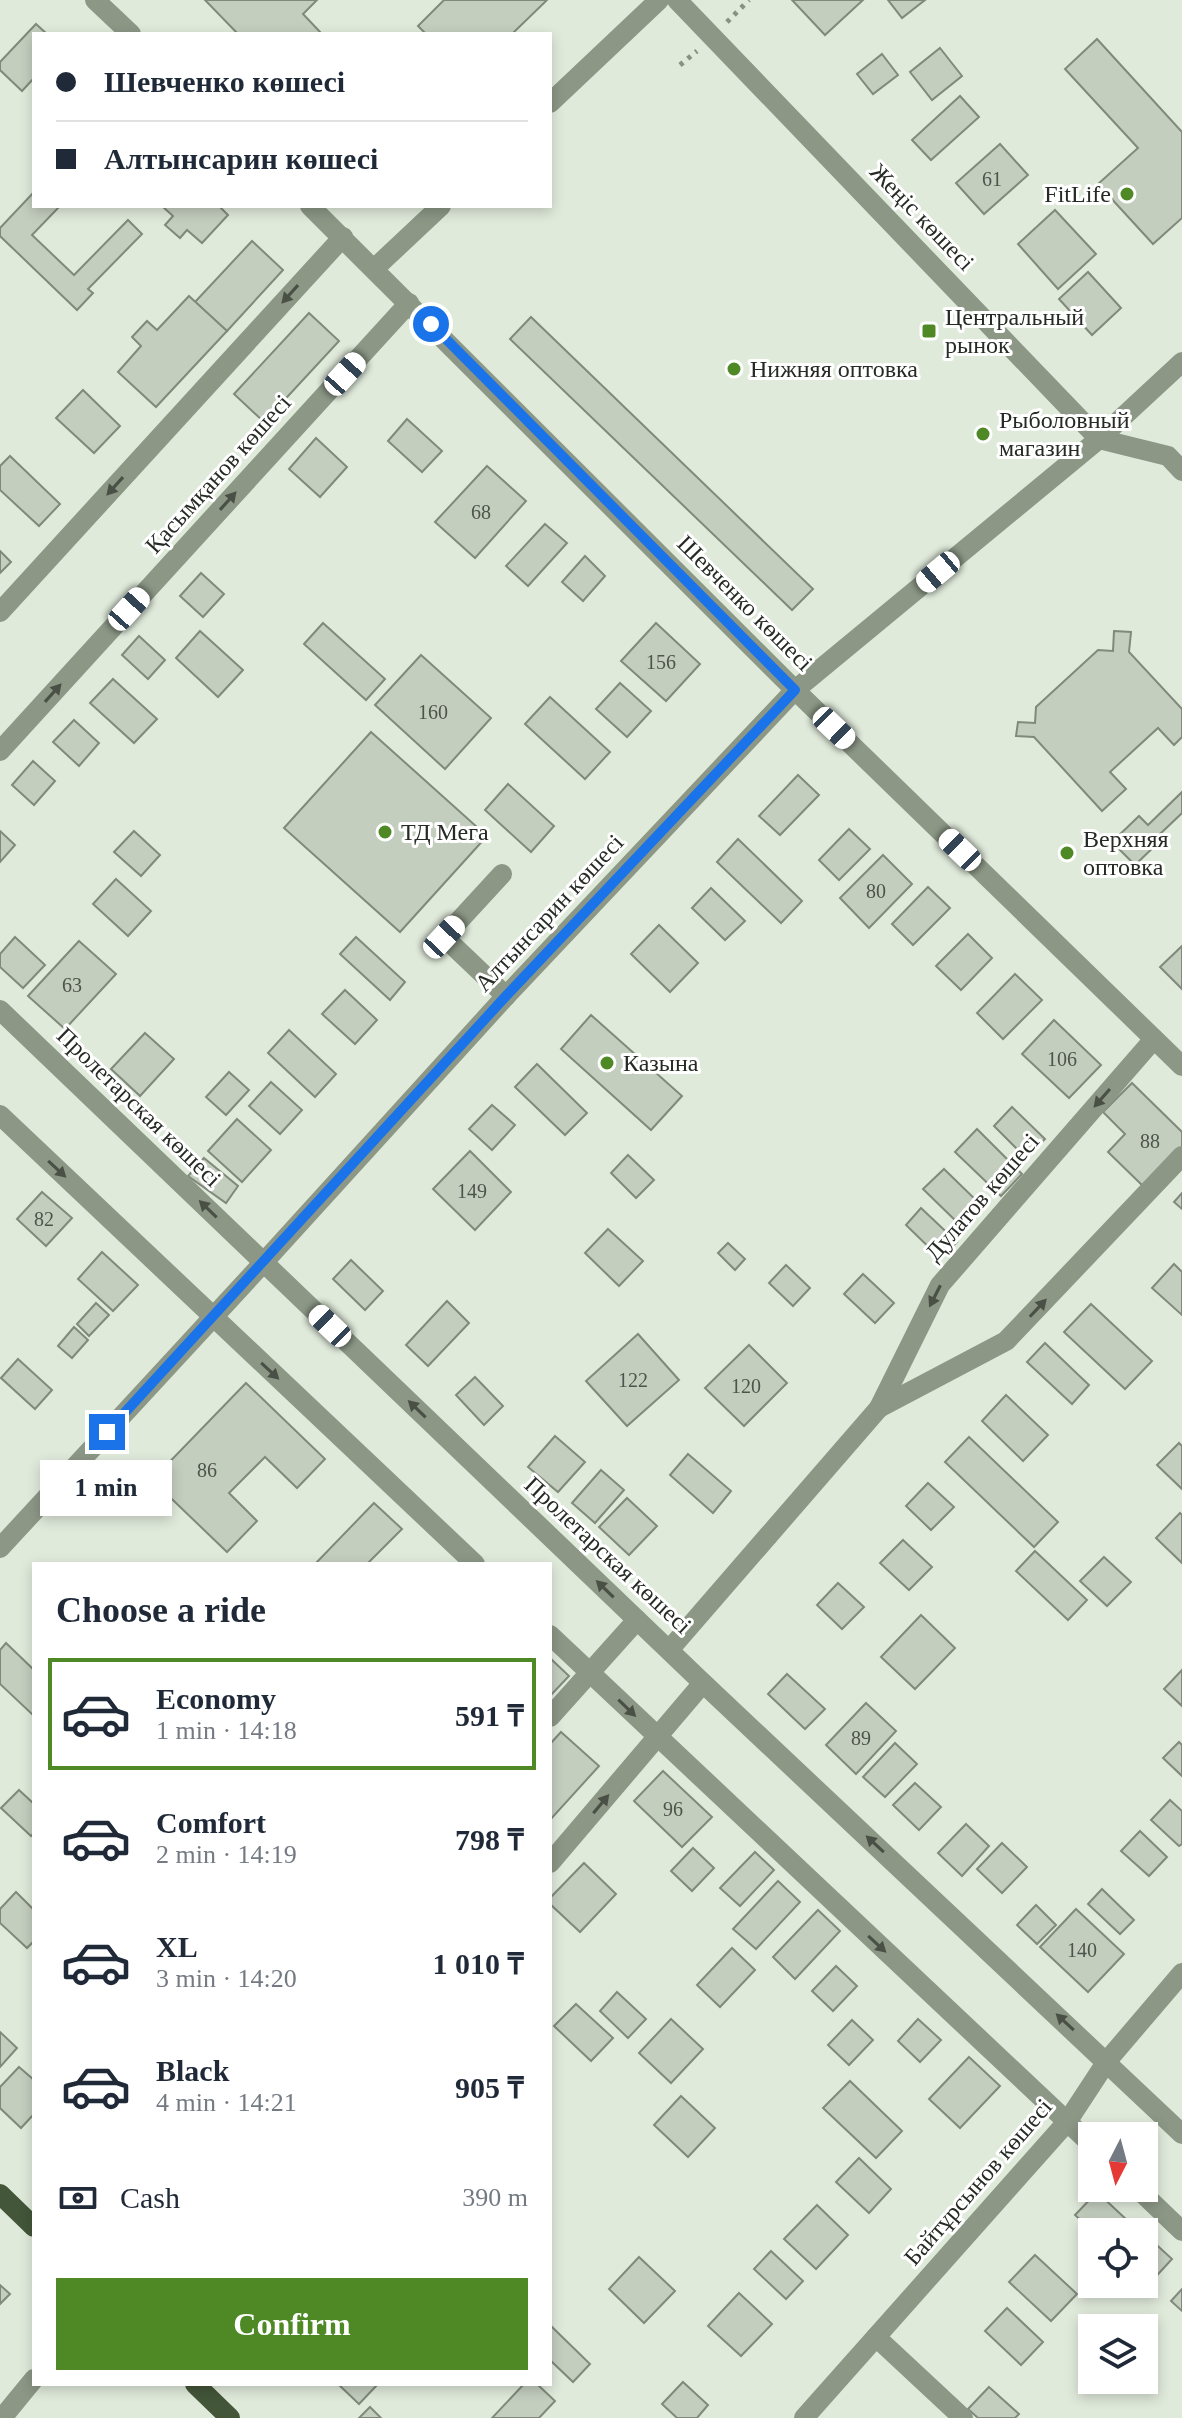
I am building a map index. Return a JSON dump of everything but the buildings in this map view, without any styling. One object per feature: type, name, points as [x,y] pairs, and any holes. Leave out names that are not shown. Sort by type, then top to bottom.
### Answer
[{"type":"main road","points":[[0,2194],[32,2225]]},
{"type":"main road","points":[[197,2386],[230,2418]]},
{"type":"street","points":[[95,0],[129,32]]},
{"type":"street","points":[[552,101],[659,0]]},
{"type":"street","name":"Жеңіс көшесі","points":[[677,0],[1099,439]]},
{"type":"street","name":"Шевченко көшесі","points":[[312,208],[795,690],[1182,1066]]},
{"type":"street","points":[[375,268],[439,208]]},
{"type":"street","points":[[0,612],[343,237]]},
{"type":"street","name":"Қасымқанов көшесі","points":[[0,751],[409,303]]},
{"type":"street","name":"Алтынсарин көшесі","points":[[0,1548],[506,996],[795,690],[1099,439],[1182,362]]},
{"type":"street","points":[[1099,439],[1168,456],[1182,471]]},
{"type":"street","points":[[502,874],[444,937],[506,996]]},
{"type":"street","name":"Пролетарская көшесі","points":[[0,1010],[703,1683],[1182,2134]]},
{"type":"street","name":"Дулатов көшесі","points":[[670,1649],[879,1408],[940,1285],[1154,1039]]},
{"type":"street","points":[[0,1115],[473,1562]]},
{"type":"street","name":"Дулатов көшесі","points":[[879,1408],[1006,1341],[1182,1156]]},
{"type":"street","points":[[552,1715],[637,1620]]},
{"type":"street","points":[[552,1637],[1078,2132]]},
{"type":"street","points":[[552,1861],[703,1683]]},
{"type":"street","name":"Байтұрсынов көшесі","points":[[804,2418],[1067,2122],[1107,2061],[1182,1973]]},
{"type":"street","points":[[1152,2202],[1182,2231]]},
{"type":"street","points":[[876,2337],[963,2418]]},
{"type":"street","points":[[2,2418],[32,2381]]},
{"type":"place","name":"FitLife","points":[[1127,194]]},
{"type":"place","name":"Центральный рынок","points":[[929,331]]},
{"type":"place","name":"Нижняя оптовка","points":[[734,369]]},
{"type":"place","name":"Рыболовный магазин","points":[[983,434]]},
{"type":"place","name":"ТД Мега","points":[[385,832]]},
{"type":"place","name":"Верхняя оптовка","points":[[1067,853]]},
{"type":"place","name":"Казына","points":[[607,1063]]},
{"type":"route","points":[[107,1432],[506,996],[795,690],[431,324]]}]
